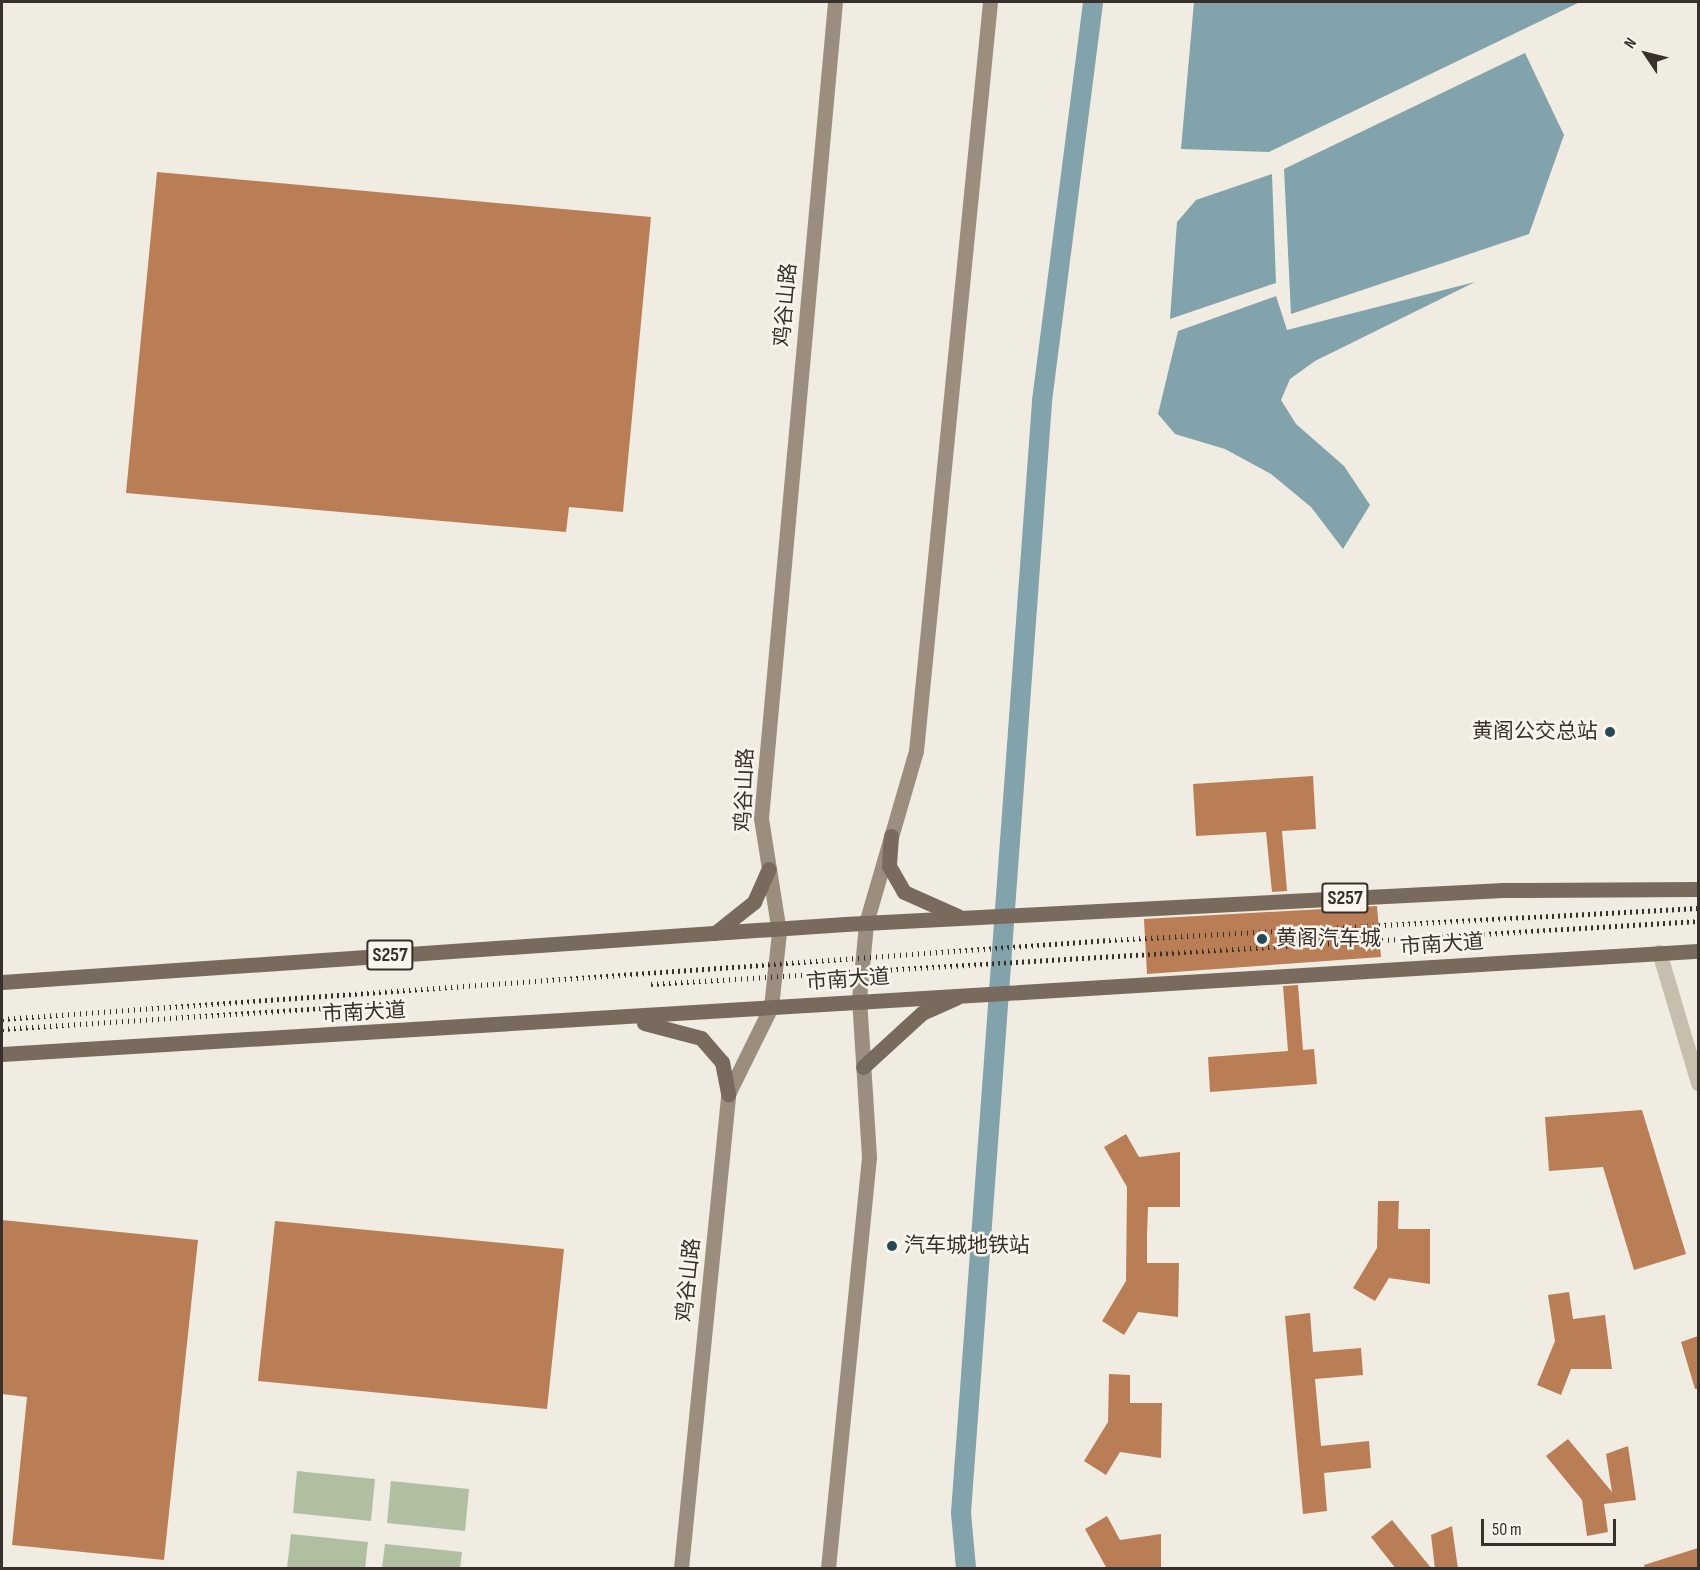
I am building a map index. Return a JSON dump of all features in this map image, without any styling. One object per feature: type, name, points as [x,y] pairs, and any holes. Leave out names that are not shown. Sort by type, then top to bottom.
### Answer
[{"type":"main road","name":"鸡谷山路","points":[[681,1569],[728,1094],[771,1006],[779,932],[761,818],[835,2]]},
{"type":"main road","points":[[828,1569],[869,1157],[859,999],[866,923],[916,751],[990,2]]},
{"type":"main road","points":[[891,836],[889,866],[904,892],[935,909],[976,920]]},
{"type":"main road","points":[[711,935],[754,902],[769,869]]},
{"type":"main road","name":"S257","points":[[2,982],[779,932],[866,923],[976,920],[1503,890],[1698,890]]},
{"type":"main road","name":"市南大道","points":[[2,1054],[623,1020],[859,999],[1698,951]]},
{"type":"main road","points":[[863,1067],[900,1030],[947,1001],[974,993]]},
{"type":"main road","points":[[623,1020],[701,1038],[722,1062],[728,1094]]},
{"type":"street","points":[[1659,952],[1698,1083]]},
{"type":"green space","points":[[297,1471],[375,1479],[371,1521],[293,1513]]},
{"type":"green space","points":[[391,1481],[469,1489],[465,1531],[387,1523]]},
{"type":"green space","points":[[291,1534],[368,1542],[365,1568],[287,1568]]},
{"type":"green space","points":[[385,1544],[462,1552],[460,1568],[382,1568]]},
{"type":"water","points":[[1194,2],[1580,2],[1269,152],[1181,149]]},
{"type":"water","points":[[1525,53],[1564,135],[1529,234],[1291,314],[1284,169]]},
{"type":"water","points":[[1272,174],[1276,283],[1170,319],[1177,222],[1196,200]]},
{"type":"water","points":[[1475,282],[1315,361],[1290,379],[1281,400],[1296,424],[1344,466],[1370,505],[1343,549],[1311,507],[1271,474],[1225,449],[1175,434],[1158,414],[1178,331],[1276,296],[1287,330]]},
{"type":"building","points":[[157,172],[651,217],[623,512],[569,507],[566,532],[126,493]]},
{"type":"building","points":[[1313,776],[1316,829],[1282,831],[1287,891],[1272,892],[1266,832],[1196,836],[1193,784]]},
{"type":"building","points":[[1377,906],[1381,957],[1147,974],[1144,919]]},
{"type":"building","points":[[1298,985],[1303,1050],[1314,1049],[1317,1084],[1210,1092],[1208,1057],[1288,1051],[1283,986]]},
{"type":"building","points":[[1642,1110],[1686,1254],[1634,1270],[1603,1167],[1549,1171],[1545,1117]]},
{"type":"building","points":[[1126,1134],[1139,1157],[1180,1152],[1180,1207],[1148,1207],[1147,1235],[1147,1263],[1179,1263],[1178,1317],[1138,1312],[1124,1335],[1102,1321],[1126,1281],[1127,1187],[1104,1147]]},
{"type":"building","points":[[1378,1201],[1399,1201],[1398,1229],[1430,1229],[1430,1284],[1389,1278],[1375,1301],[1353,1288],[1377,1248]]},
{"type":"building","points":[[2,1220],[198,1240],[164,1560],[12,1545],[27,1397],[2,1394]]},
{"type":"building","points":[[275,1221],[564,1249],[547,1409],[258,1381]]},
{"type":"building","points":[[1569,1292],[1573,1319],[1605,1315],[1612,1369],[1571,1369],[1561,1395],[1537,1385],[1555,1341],[1548,1295]]},
{"type":"building","points":[[1310,1313],[1313,1352],[1361,1348],[1363,1375],[1315,1379],[1321,1446],[1369,1441],[1371,1468],[1324,1473],[1327,1511],[1303,1514],[1285,1316]]},
{"type":"building","points":[[1698,1336],[1698,1389],[1695,1389],[1681,1342]]},
{"type":"building","points":[[1109,1374],[1130,1375],[1130,1403],[1162,1403],[1161,1458],[1120,1452],[1106,1475],[1084,1461],[1108,1422]]},
{"type":"building","points":[[1568,1439],[1612,1492],[1606,1454],[1628,1446],[1636,1500],[1604,1504],[1608,1532],[1587,1536],[1582,1500],[1546,1456]]},
{"type":"building","points":[[1107,1516],[1120,1540],[1161,1534],[1161,1569],[1107,1569],[1085,1529]]},
{"type":"building","points":[[1392,1520],[1432,1569],[1396,1569],[1371,1537]]},
{"type":"building","points":[[1452,1526],[1458,1569],[1435,1569],[1431,1535]]},
{"type":"building","points":[[1698,1548],[1698,1569],[1645,1569],[1644,1565]]},
{"type":"waterway","points":[[966,1568],[961,1513],[1042,401],[1093,2]]},
{"type":"railway","points":[[2,1019],[1109,940],[1698,908]]},
{"type":"railway","points":[[651,984],[1698,921]]},
{"type":"railway","points":[[2,1029],[403,1003]]},
{"type":"place","name":"黄阁公交总站","points":[[1610,732]]},
{"type":"place","name":"黄阁汽车城","points":[[1262,939]]},
{"type":"place","name":"汽车城地铁站","points":[[892,1246]]}]
